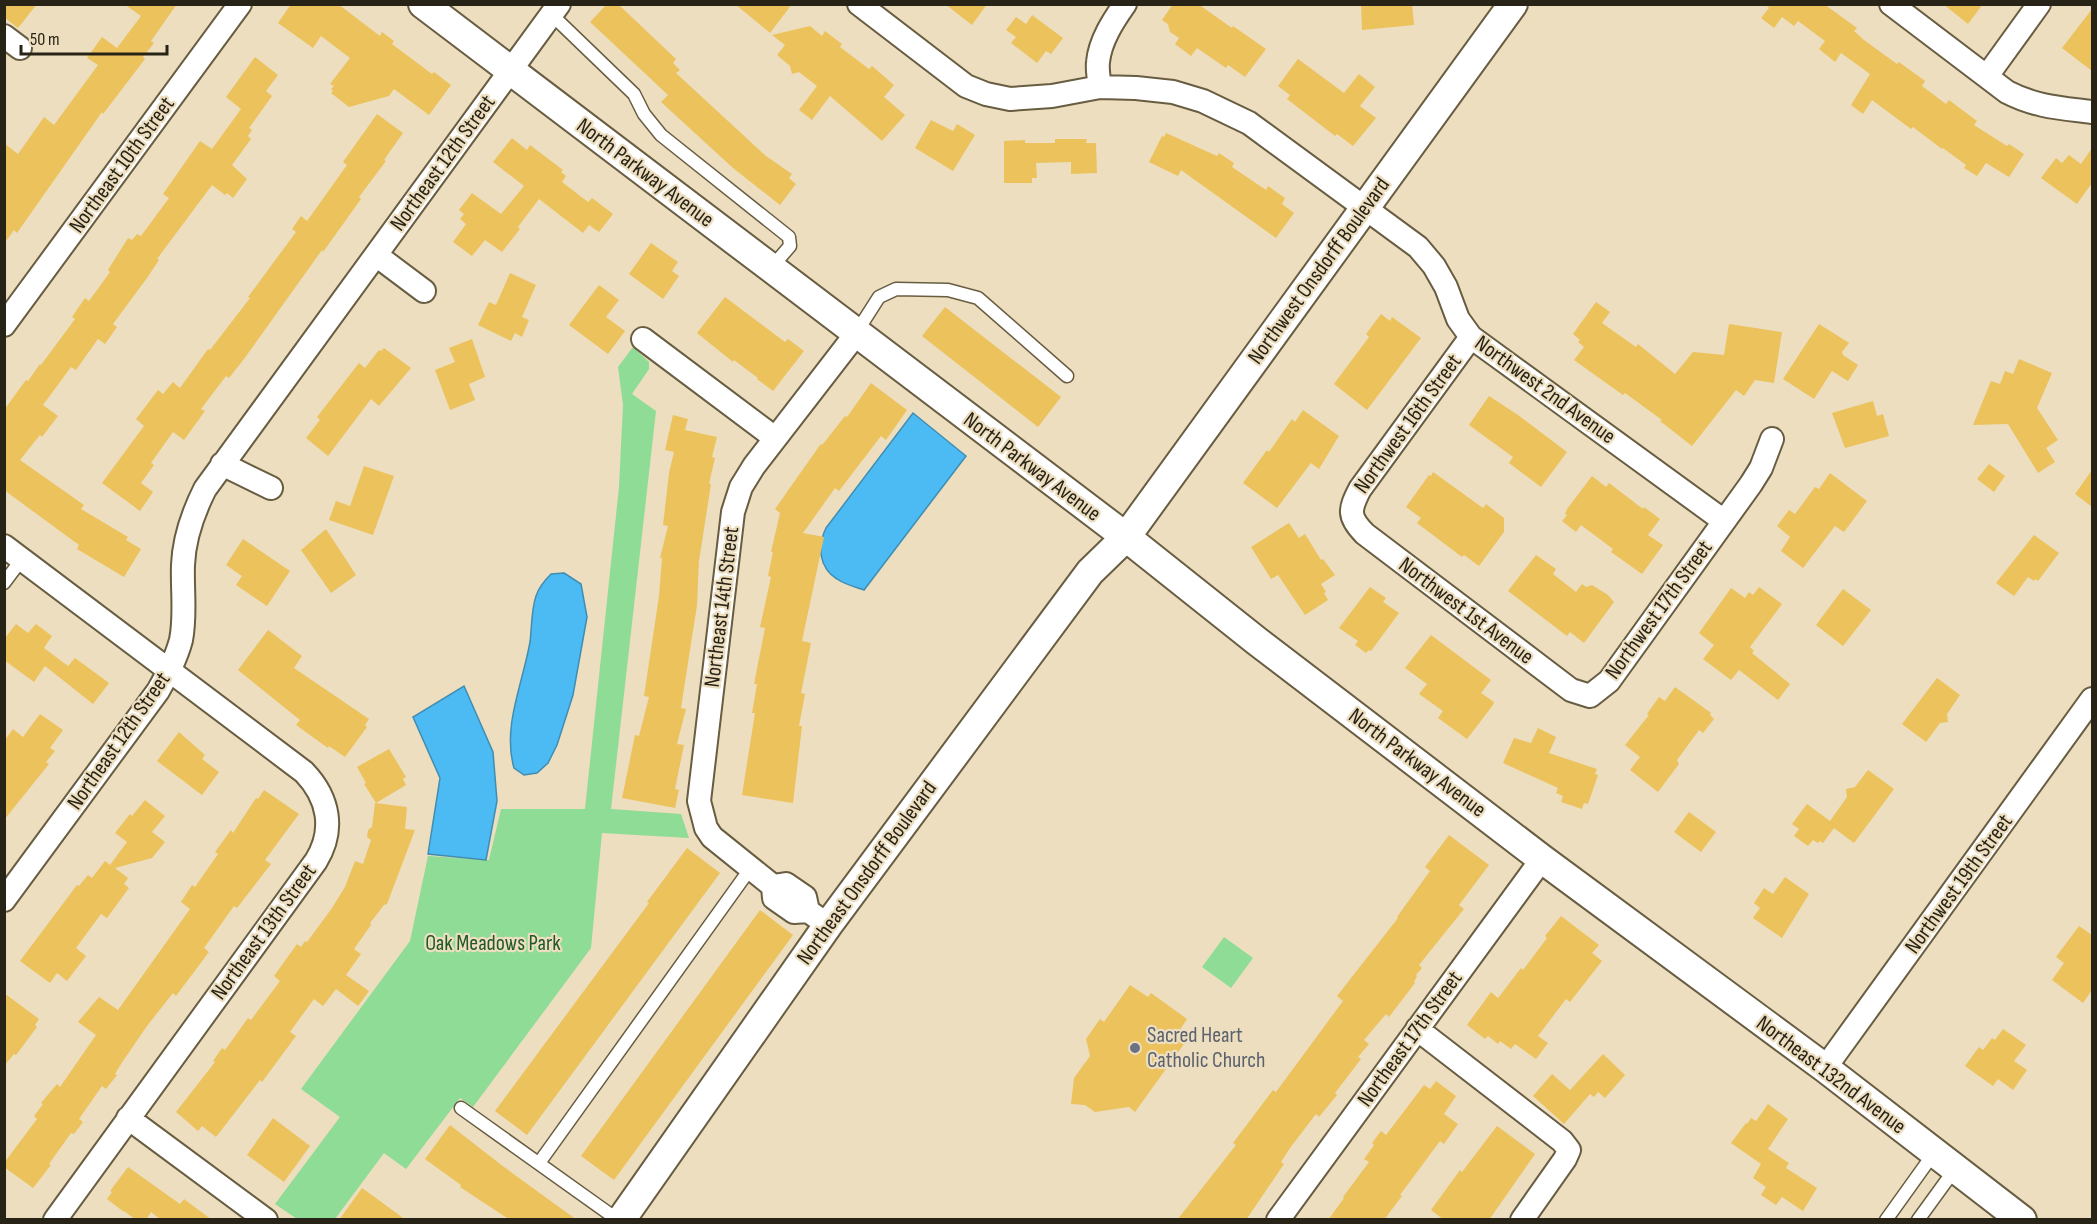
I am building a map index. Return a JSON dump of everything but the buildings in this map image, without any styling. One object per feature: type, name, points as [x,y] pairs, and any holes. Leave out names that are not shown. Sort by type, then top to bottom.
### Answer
[{"type":"street","name":"Northeast 10th Street","points":[[4,325],[240,4]]},
{"type":"street","name":"North Parkway Avenue","points":[[423,4],[1126,537],[1258,642],[1542,859],[1640,930]]},
{"type":"street","name":"Northwest 2nd Avenue","points":[[859,4],[966,86],[986,94],[1010,99],[1032,98],[1100,87],[1136,88],[1173,92],[1227,111],[1257,129],[1418,247],[1434,266],[1446,287],[1458,319],[1471,337],[1724,521]]},
{"type":"street","points":[[1100,87],[1098,62],[1103,40],[1125,4]]},
{"type":"street","name":"Northwest Onsdorff Boulevard","points":[[1126,537],[1513,4]]},
{"type":"street","points":[[1891,4],[2007,92],[2024,101],[2053,108],[2092,112]]},
{"type":"street","points":[[1987,76],[2039,4]]},
{"type":"street","name":"Northeast 12th Street","points":[[4,900],[158,691],[170,669],[179,645],[184,619],[183,563],[190,524],[205,489],[555,10]]},
{"type":"street","name":"Northeast 12th Street","points":[[375,255],[424,291]]},
{"type":"street","name":"Northeast 14th Street","points":[[818,918],[794,912],[774,898],[774,886],[712,837],[706,828],[699,801],[733,512],[741,487],[775,438],[856,334]]},
{"type":"street","name":"Northwest 16th Street","points":[[1351,514],[1353,502],[1360,489],[1471,337]]},
{"type":"street","points":[[643,339],[775,438]]},
{"type":"street","name":"Northwest 17th Street","points":[[1590,696],[1608,681],[1724,521],[1761,468],[1772,439]]},
{"type":"street","points":[[222,464],[271,488]]},
{"type":"street","name":"Northwest 1st Avenue","points":[[1351,514],[1356,525],[1365,534],[1571,690],[1590,696]]},
{"type":"street","name":"Northeast Onsdorff Boulevard","points":[[620,1220],[818,918],[1090,572],[1126,537]]},
{"type":"street","name":"Northeast 13th Street","points":[[13,553],[170,669],[311,780],[323,798],[328,819],[325,842],[316,861],[55,1220]]},
{"type":"street","name":"Northwest 19th Street","points":[[1825,1068],[2092,699]]},
{"type":"street","name":"Northeast 17th Street","points":[[1278,1220],[1542,859]]},
{"type":"street","name":"Northeast 132nd Avenue","points":[[1640,930],[1825,1068],[2022,1220]]},
{"type":"street","points":[[1417,1029],[1562,1141],[1569,1150],[1522,1220]]},
{"type":"street","points":[[128,1118],[266,1220]]},
{"type":"lane","points":[[555,10],[634,94],[644,114],[661,135],[789,237],[790,246],[770,269]]},
{"type":"lane","points":[[856,334],[879,297],[896,289],[948,290],[978,298],[1067,376]]},
{"type":"lane","points":[[4,583],[13,553]]},
{"type":"lane","points":[[539,1163],[750,869]]},
{"type":"lane","points":[[462,1108],[620,1220]]},
{"type":"lane","points":[[1886,1220],[1944,1161]]},
{"type":"lane","points":[[1918,1220],[1944,1161]]},
{"type":"green space","name":"Oak Meadows Park","points":[[633,347],[649,362],[649,369],[632,394],[656,411],[611,809],[681,814],[689,838],[602,833],[591,948],[473,1107],[460,1098],[406,1169],[384,1153],[335,1219],[297,1219],[275,1204],[340,1117],[301,1089],[410,941],[428,856],[489,860],[501,809],[585,809],[619,487],[623,405],[618,367]]},
{"type":"green space","points":[[1224,937],[1253,958],[1231,988],[1202,967]]},
{"type":"water","points":[[913,413],[966,456],[864,590],[840,581],[826,569],[821,556],[821,542],[826,528]]},
{"type":"water","points":[[564,573],[581,584],[587,617],[573,695],[557,745],[548,763],[537,773],[524,775],[514,768],[510,737],[530,642],[533,607],[537,593],[546,579],[551,574]]},
{"type":"water","points":[[464,686],[493,752],[497,801],[486,860],[428,854],[440,778],[413,717]]},
{"type":"place","name":"Sacred Heart Catholic Church","points":[[1135,1048]]}]
